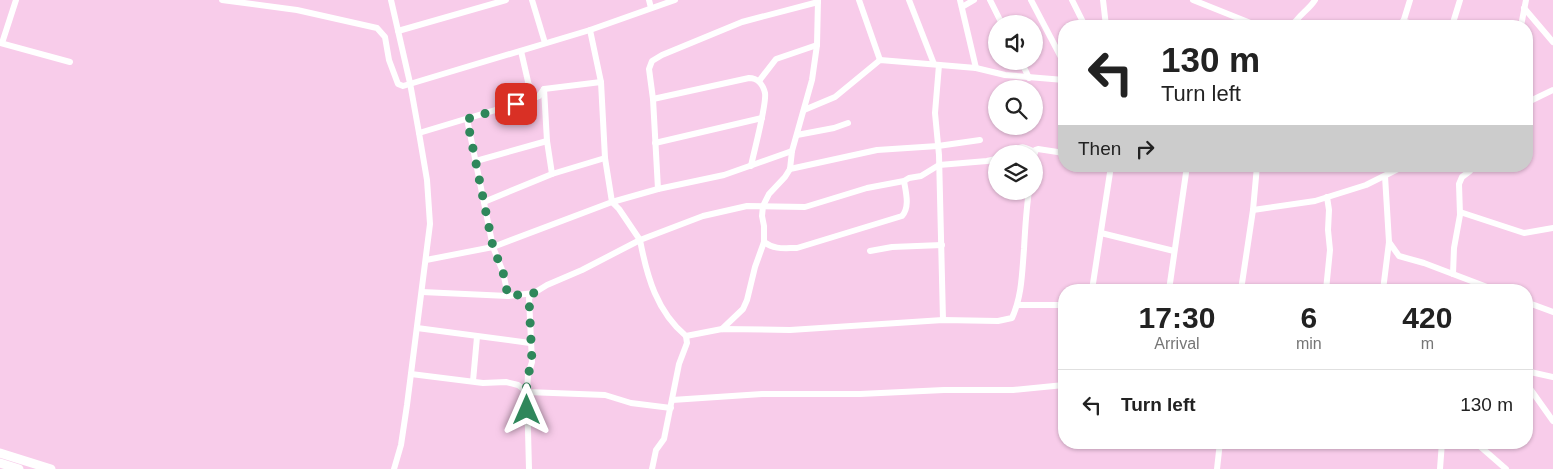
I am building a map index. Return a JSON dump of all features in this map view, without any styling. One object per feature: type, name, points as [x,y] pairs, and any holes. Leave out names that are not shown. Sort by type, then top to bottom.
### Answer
[{"type":"highway","points":[[0,453],[51,469]]},
{"type":"highway","points":[[0,463],[19,469]]},
{"type":"street","points":[[16,0],[1,43],[70,62]]},
{"type":"street","points":[[222,0],[298,10],[377,28],[385,37],[389,60],[398,84],[403,86],[590,30],[675,0]]},
{"type":"street","points":[[391,0],[410,83],[427,180],[430,211],[426,260],[404,426],[394,469]]},
{"type":"street","points":[[398,31],[506,0]]},
{"type":"street","points":[[532,0],[545,43]]},
{"type":"street","points":[[648,0],[651,8]]},
{"type":"street","points":[[859,0],[880,60]]},
{"type":"street","points":[[909,0],[936,65],[935,113],[939,165],[943,320]]},
{"type":"street","points":[[974,0],[961,3],[976,68]]},
{"type":"street","points":[[990,0],[998,15]]},
{"type":"street","points":[[1031,0],[1058,52]]},
{"type":"street","points":[[1072,0],[1082,20]]},
{"type":"street","points":[[1103,0],[1105,20]]},
{"type":"street","points":[[1193,0],[1244,20]]},
{"type":"street","points":[[1298,20],[1315,0]]},
{"type":"street","points":[[1403,20],[1410,0]]},
{"type":"street","points":[[1454,20],[1460,0]]},
{"type":"street","points":[[1522,20],[1526,0]]},
{"type":"street","points":[[658,188],[650,69],[652,62],[662,55],[742,22],[818,1],[817,45],[812,80],[792,151],[790,169],[769,194],[763,206],[764,242],[755,267],[748,300],[743,309],[722,328]]},
{"type":"street","points":[[1524,8],[1553,42]]},
{"type":"street","points":[[590,30],[601,82],[605,158],[612,202],[620,210],[640,240],[650,280],[660,303],[673,324],[686,336],[687,343],[679,364],[664,439],[656,450],[652,469]]},
{"type":"street","points":[[759,81],[776,59],[817,45]]},
{"type":"street","points":[[521,51],[532,100]]},
{"type":"street","points":[[804,110],[835,97],[880,60],[976,68],[1005,75],[1058,80]]},
{"type":"street","points":[[1025,70],[1029,78]]},
{"type":"street","points":[[653,100],[749,78],[759,81],[765,93],[762,118],[751,166]]},
{"type":"street","points":[[419,133],[532,100],[544,90],[601,82]]},
{"type":"street","points":[[544,90],[547,141],[552,174]]},
{"type":"street","points":[[1533,100],[1553,90]]},
{"type":"street","points":[[655,143],[762,118]]},
{"type":"street","points":[[467,119],[493,247],[503,272],[508,296]]},
{"type":"street","points":[[797,134],[834,128],[848,123]]},
{"type":"street","points":[[790,169],[877,150],[938,146],[980,140]]},
{"type":"street","points":[[476,161],[547,141]]},
{"type":"street","points":[[1043,150],[1058,152]]},
{"type":"street","points":[[426,260],[493,247],[612,202],[658,188],[724,176],[792,151]]},
{"type":"street","points":[[484,202],[552,174],[605,158]]},
{"type":"street","points":[[529,469],[526,392],[532,362],[529,298],[534,293],[640,240],[703,216],[747,206],[805,207],[866,188],[921,176],[939,165],[988,161]]},
{"type":"street","points":[[1093,284],[1110,172]]},
{"type":"street","points":[[1170,284],[1186,172]]},
{"type":"street","points":[[1242,284],[1256,172]]},
{"type":"street","points":[[1253,210],[1315,201],[1366,185],[1393,172]]},
{"type":"street","points":[[1453,274],[1454,248],[1460,212],[1459,184],[1462,177],[1469,172]]},
{"type":"street","points":[[1384,284],[1389,242],[1385,176]]},
{"type":"street","points":[[764,242],[771,247],[780,249],[797,248],[902,216],[906,212],[907,202],[904,181]]},
{"type":"street","points":[[1327,197],[1330,250],[1327,284]]},
{"type":"street","points":[[686,336],[722,328],[790,330],[943,320],[998,321],[1012,318],[1018,305],[1022,284],[1028,200]]},
{"type":"street","points":[[1460,212],[1524,233],[1553,228]]},
{"type":"street","points":[[1101,233],[1174,251]]},
{"type":"street","points":[[1389,242],[1399,256],[1424,263],[1479,284]]},
{"type":"street","points":[[870,251],[892,247],[942,245]]},
{"type":"street","points":[[422,292],[508,296],[534,293]]},
{"type":"street","points":[[1018,305],[1058,305]]},
{"type":"street","points":[[1533,305],[1553,312]]},
{"type":"street","points":[[417,328],[530,343]]},
{"type":"street","points":[[473,381],[477,337]]},
{"type":"street","points":[[1533,373],[1553,377]]},
{"type":"street","points":[[411,374],[483,383],[506,382],[518,385],[526,392],[605,395],[631,403],[671,408]]},
{"type":"street","points":[[672,400],[762,394],[860,394],[944,390],[1013,390],[1058,386]]},
{"type":"street","points":[[1533,393],[1553,421]]},
{"type":"street","points":[[1217,469],[1219,449]]},
{"type":"street","points":[[1440,469],[1441,449]]},
{"type":"street","points":[[1483,449],[1506,469]]},
{"type":"route","points":[[516,104],[467,119],[493,247],[503,272],[508,296],[534,293],[529,298],[532,362],[526,392],[527,410]]}]
